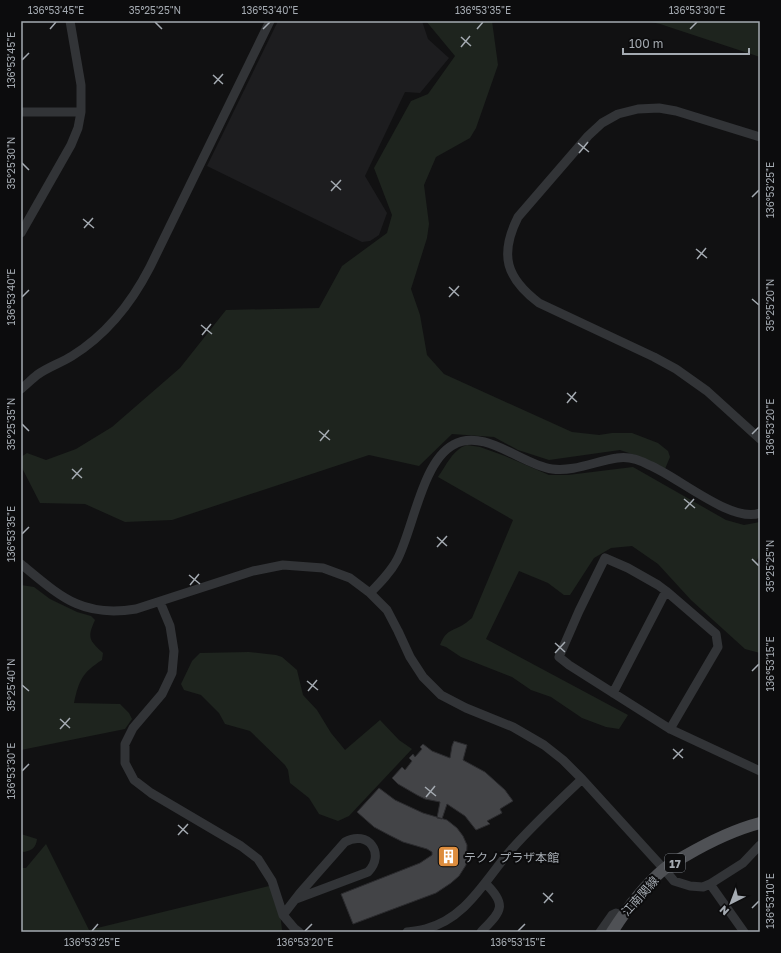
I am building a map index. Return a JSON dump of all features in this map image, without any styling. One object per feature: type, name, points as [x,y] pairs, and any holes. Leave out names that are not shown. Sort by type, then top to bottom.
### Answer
[{"type":"main road","name":"江南関線","points":[[612,932],[632,902],[664,869],[722,836],[760,823]]},
{"type":"street","points":[[21,233],[71,145],[78,128],[81,112],[81,85],[70,21]]},
{"type":"street","points":[[21,389],[38,375],[73,356],[97,337],[128,304],[150,267],[270,21]]},
{"type":"street","points":[[760,137],[676,111],[659,108],[638,109],[618,114],[602,123],[588,136],[518,217],[511,231],[507,248],[508,262],[514,279],[525,292],[539,303],[654,357],[676,369],[707,392],[760,439]]},
{"type":"street","points":[[21,112],[81,112]]},
{"type":"street","points":[[370,593],[387,576],[397,560],[430,473],[440,456],[453,445],[466,441],[484,442],[536,464],[552,469],[586,466],[618,458],[632,458],[650,465],[725,509],[744,515],[760,513]]},
{"type":"street","points":[[670,729],[718,647],[716,634],[658,585],[606,558],[579,611],[559,656],[569,665],[670,729],[760,771]]},
{"type":"street","points":[[21,564],[58,594],[75,604],[95,610],[119,612],[160,602],[253,571],[283,565],[323,568],[350,578],[370,593],[386,610],[410,657],[423,677],[441,695],[466,708],[513,727],[544,745],[563,760],[674,881],[684,885],[703,887],[743,863],[760,845]]},
{"type":"street","points":[[613,693],[666,591]]},
{"type":"street","points":[[160,602],[170,626],[174,651],[172,673],[162,694],[133,728],[124,744],[125,762],[134,780],[151,793],[241,846],[258,859],[272,881],[284,915],[299,932]]},
{"type":"street","points":[[407,932],[426,929],[449,919],[471,901],[510,851],[544,814],[582,780]]},
{"type":"street","points":[[284,915],[296,899],[345,842],[357,838],[368,841],[372,846],[376,857],[375,863],[368,872],[296,899]]},
{"type":"street","points":[[481,932],[495,918],[500,909],[499,900],[494,891],[485,883]]},
{"type":"street","points":[[710,884],[744,932]]},
{"type":"street","points":[[600,932],[612,915],[616,913],[622,916]]},
{"type":"shaded area","points":[[278,21],[422,21],[428,39],[449,58],[420,93],[405,92],[365,176],[387,213],[379,235],[370,241],[362,242],[207,166]]},
{"type":"shaded area","points":[[426,21],[492,21],[498,65],[476,128],[470,138],[436,157],[424,185],[429,224],[427,238],[411,289],[420,315],[427,355],[444,374],[572,432],[599,435],[612,433],[632,433],[658,443],[668,451],[670,457],[665,469],[638,456],[620,450],[549,460],[518,450],[494,437],[452,434],[419,466],[369,455],[172,520],[125,522],[85,504],[40,503],[21,466],[21,457],[27,453],[46,460],[76,449],[112,427],[180,368],[226,310],[319,308],[342,266],[387,233],[392,215],[374,168],[411,101],[428,94],[455,56]]},
{"type":"shaded area","points":[[647,21],[760,21],[760,57],[660,24]]},
{"type":"shaded area","points":[[467,445],[480,447],[505,456],[549,475],[568,475],[633,467],[726,520],[744,525],[760,522],[760,556],[756,561],[760,564],[760,653],[745,649],[691,600],[658,564],[632,546],[611,548],[594,558],[570,595],[564,595],[548,583],[519,571],[486,639],[628,715],[619,729],[606,727],[582,718],[551,697],[531,690],[512,677],[461,657],[446,647],[440,645],[448,632],[472,618],[513,520],[438,477],[454,454],[462,447]]},
{"type":"shaded area","points":[[21,585],[34,587],[50,599],[77,612],[91,616],[95,620],[90,635],[92,642],[103,653],[102,660],[90,669],[82,678],[74,703],[120,704],[129,713],[132,719],[125,729],[21,750]]},
{"type":"shaded area","points":[[249,652],[282,657],[297,670],[303,695],[317,710],[331,733],[345,750],[380,720],[399,740],[412,749],[349,816],[338,821],[319,814],[309,798],[290,783],[288,770],[285,765],[250,731],[225,724],[219,713],[201,695],[184,690],[181,684],[192,661],[200,653]]},
{"type":"shaded area","points":[[21,834],[37,839],[36,845],[24,852],[21,851]]},
{"type":"shaded area","points":[[46,844],[89,930],[277,884],[282,930],[285,932],[21,932],[21,868],[26,868]]},
{"type":"building","points":[[454,741],[467,745],[463,760],[485,772],[505,790],[513,801],[500,809],[502,813],[487,821],[490,824],[476,830],[465,816],[447,804],[442,819],[437,818],[440,802],[425,799],[417,795],[398,784],[392,778],[402,767],[405,770],[412,761],[409,758],[413,754],[415,757],[422,749],[420,747],[423,744],[432,751],[450,758]]},
{"type":"building","name":"テクノプラザ本館","points":[[379,788],[395,800],[423,813],[447,820],[457,828],[467,845],[466,865],[459,876],[436,893],[353,924],[341,894],[420,863],[432,855],[432,852],[427,849],[403,842],[374,827],[357,812]]},
{"type":"place","name":"テクノプラザ本館","points":[[449,857]]}]
